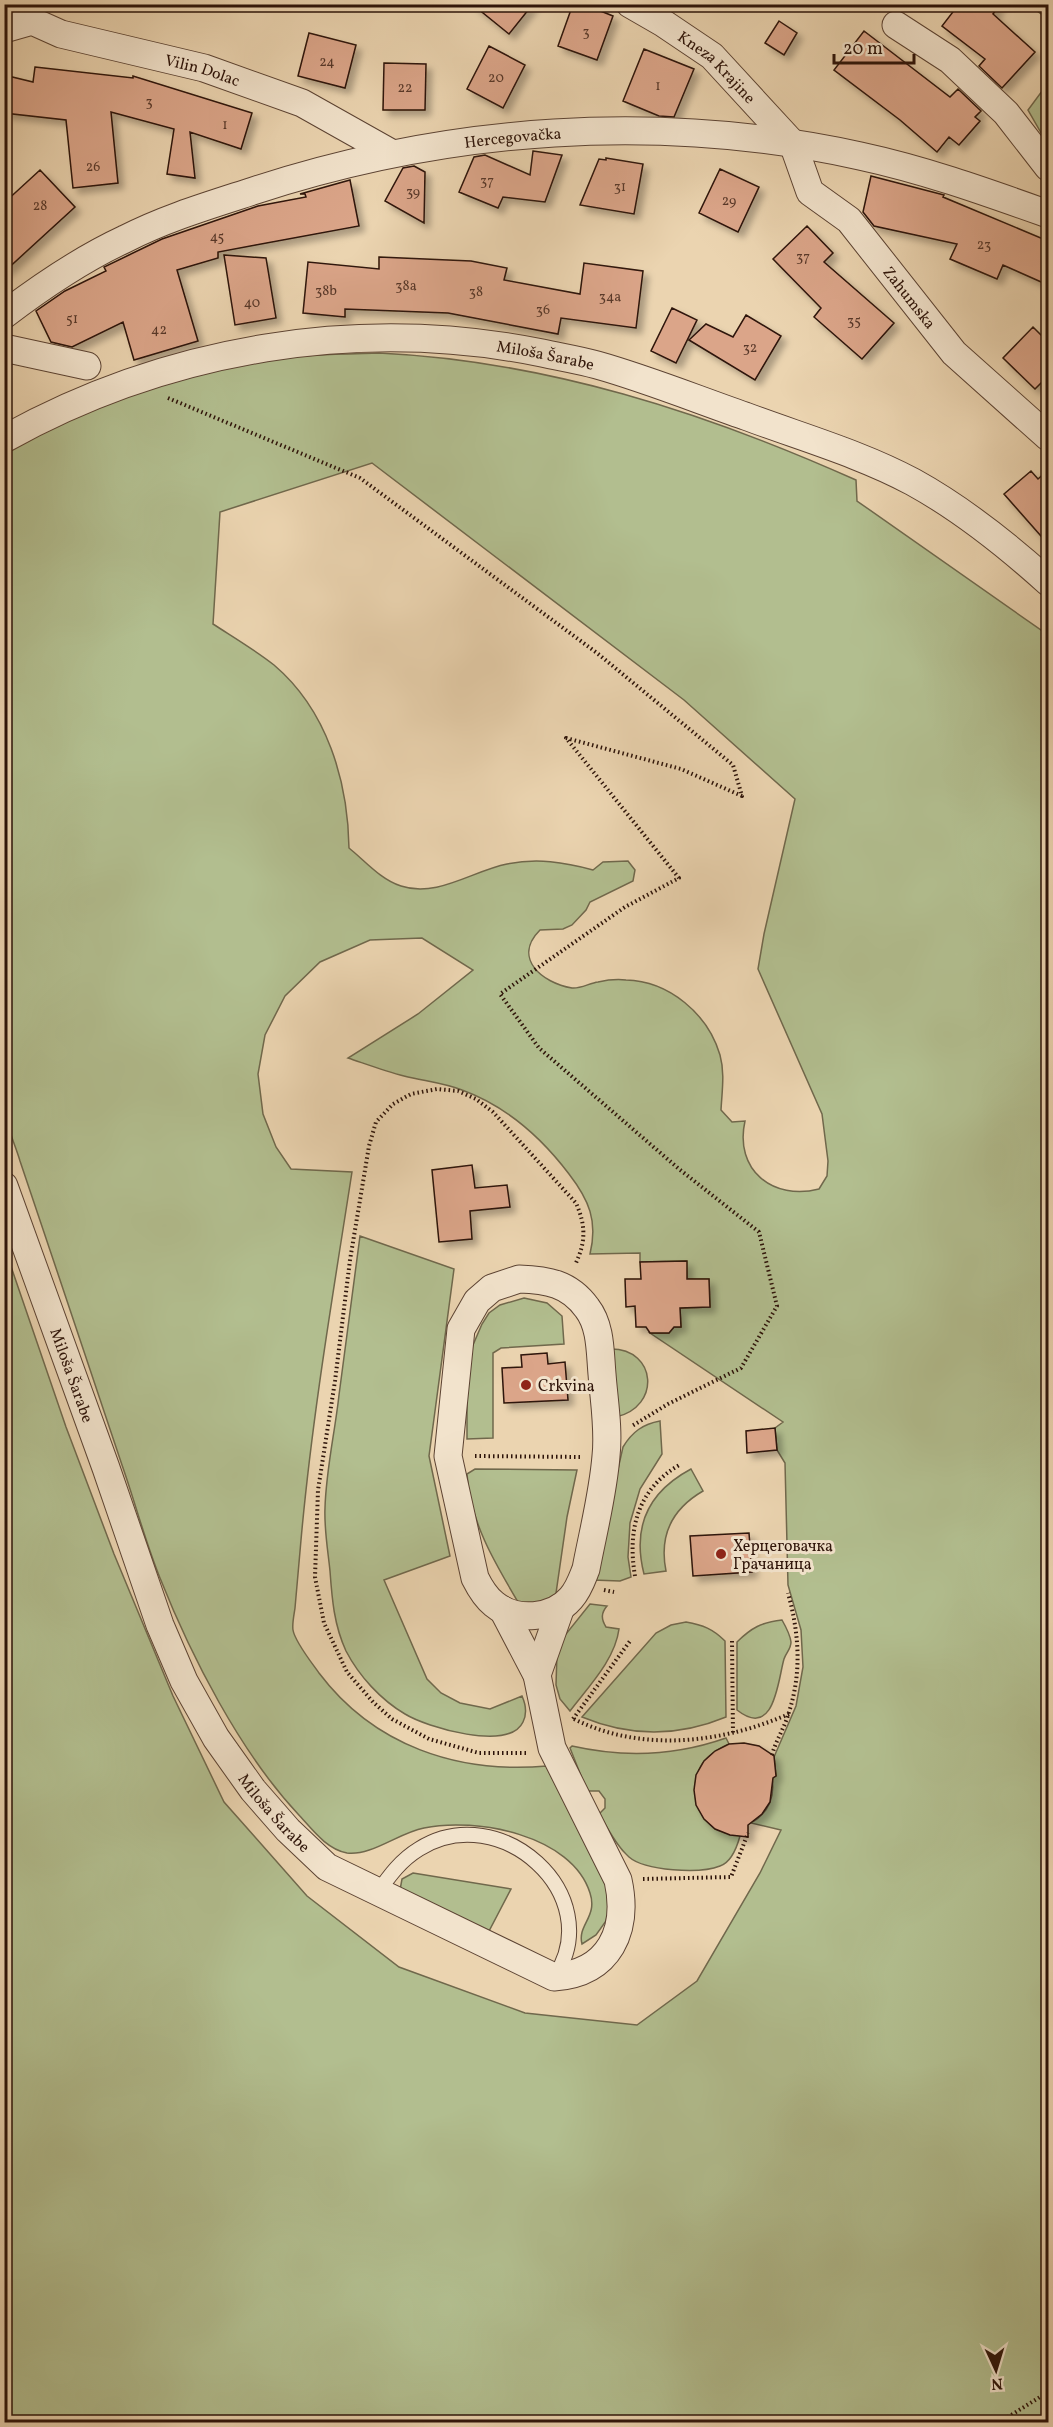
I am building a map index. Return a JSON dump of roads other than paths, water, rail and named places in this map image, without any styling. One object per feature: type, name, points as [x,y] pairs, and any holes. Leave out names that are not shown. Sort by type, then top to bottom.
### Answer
[{"type":"street","name":"Kneza Krajine","points":[[630,4],[712,56],[793,144]]},
{"type":"street","name":"Vilin Dolac","points":[[4,7],[62,34],[204,68],[302,103],[391,153]]},
{"type":"street","points":[[4,29],[32,21]]},
{"type":"street","points":[[896,25],[950,60],[1006,113],[1048,167]]},
{"type":"street","name":"Hercegovačka","points":[[4,315],[80,263],[126,238],[182,214],[315,171],[391,153],[460,141],[543,133],[606,131],[694,134],[793,144],[859,156],[942,176],[1048,214]]},
{"type":"street","name":"Zahumska","points":[[793,144],[810,192],[849,220],[954,353],[1048,437]]},
{"type":"street","name":"Miloša Šarabe","points":[[4,439],[39,421],[129,382],[188,363],[272,346],[390,336],[497,344],[595,364],[842,451],[912,482],[958,510],[1017,554],[1048,582]]},
{"type":"street","points":[[4,348],[87,366]]},
{"type":"street","name":"Miloša Šarabe","points":[[4,1186],[160,1624],[184,1681],[216,1738],[253,1790],[288,1830],[327,1867],[554,1977]]},
{"type":"street","points":[[537,1675],[561,1607],[579,1587],[586,1569],[607,1451],[600,1342],[588,1309],[574,1293],[564,1287],[546,1280],[519,1279],[492,1288],[477,1301],[461,1329],[448,1456],[475,1578],[483,1593],[503,1610],[515,1615],[545,1614],[561,1607]]},
{"type":"street","points":[[503,1610],[537,1675],[552,1748],[618,1880],[623,1907],[617,1937],[599,1961],[565,1977],[554,1977]]},
{"type":"lane","points":[[378,1892],[407,1857],[437,1840],[473,1835],[509,1843],[526,1852],[543,1868],[561,1898],[568,1932],[563,1964],[554,1977]]},
{"type":"place","name":"Crkvina","points":[[526,1385]]},
{"type":"place","name":"Херцеговачка Грачаница","points":[[721,1554]]}]
